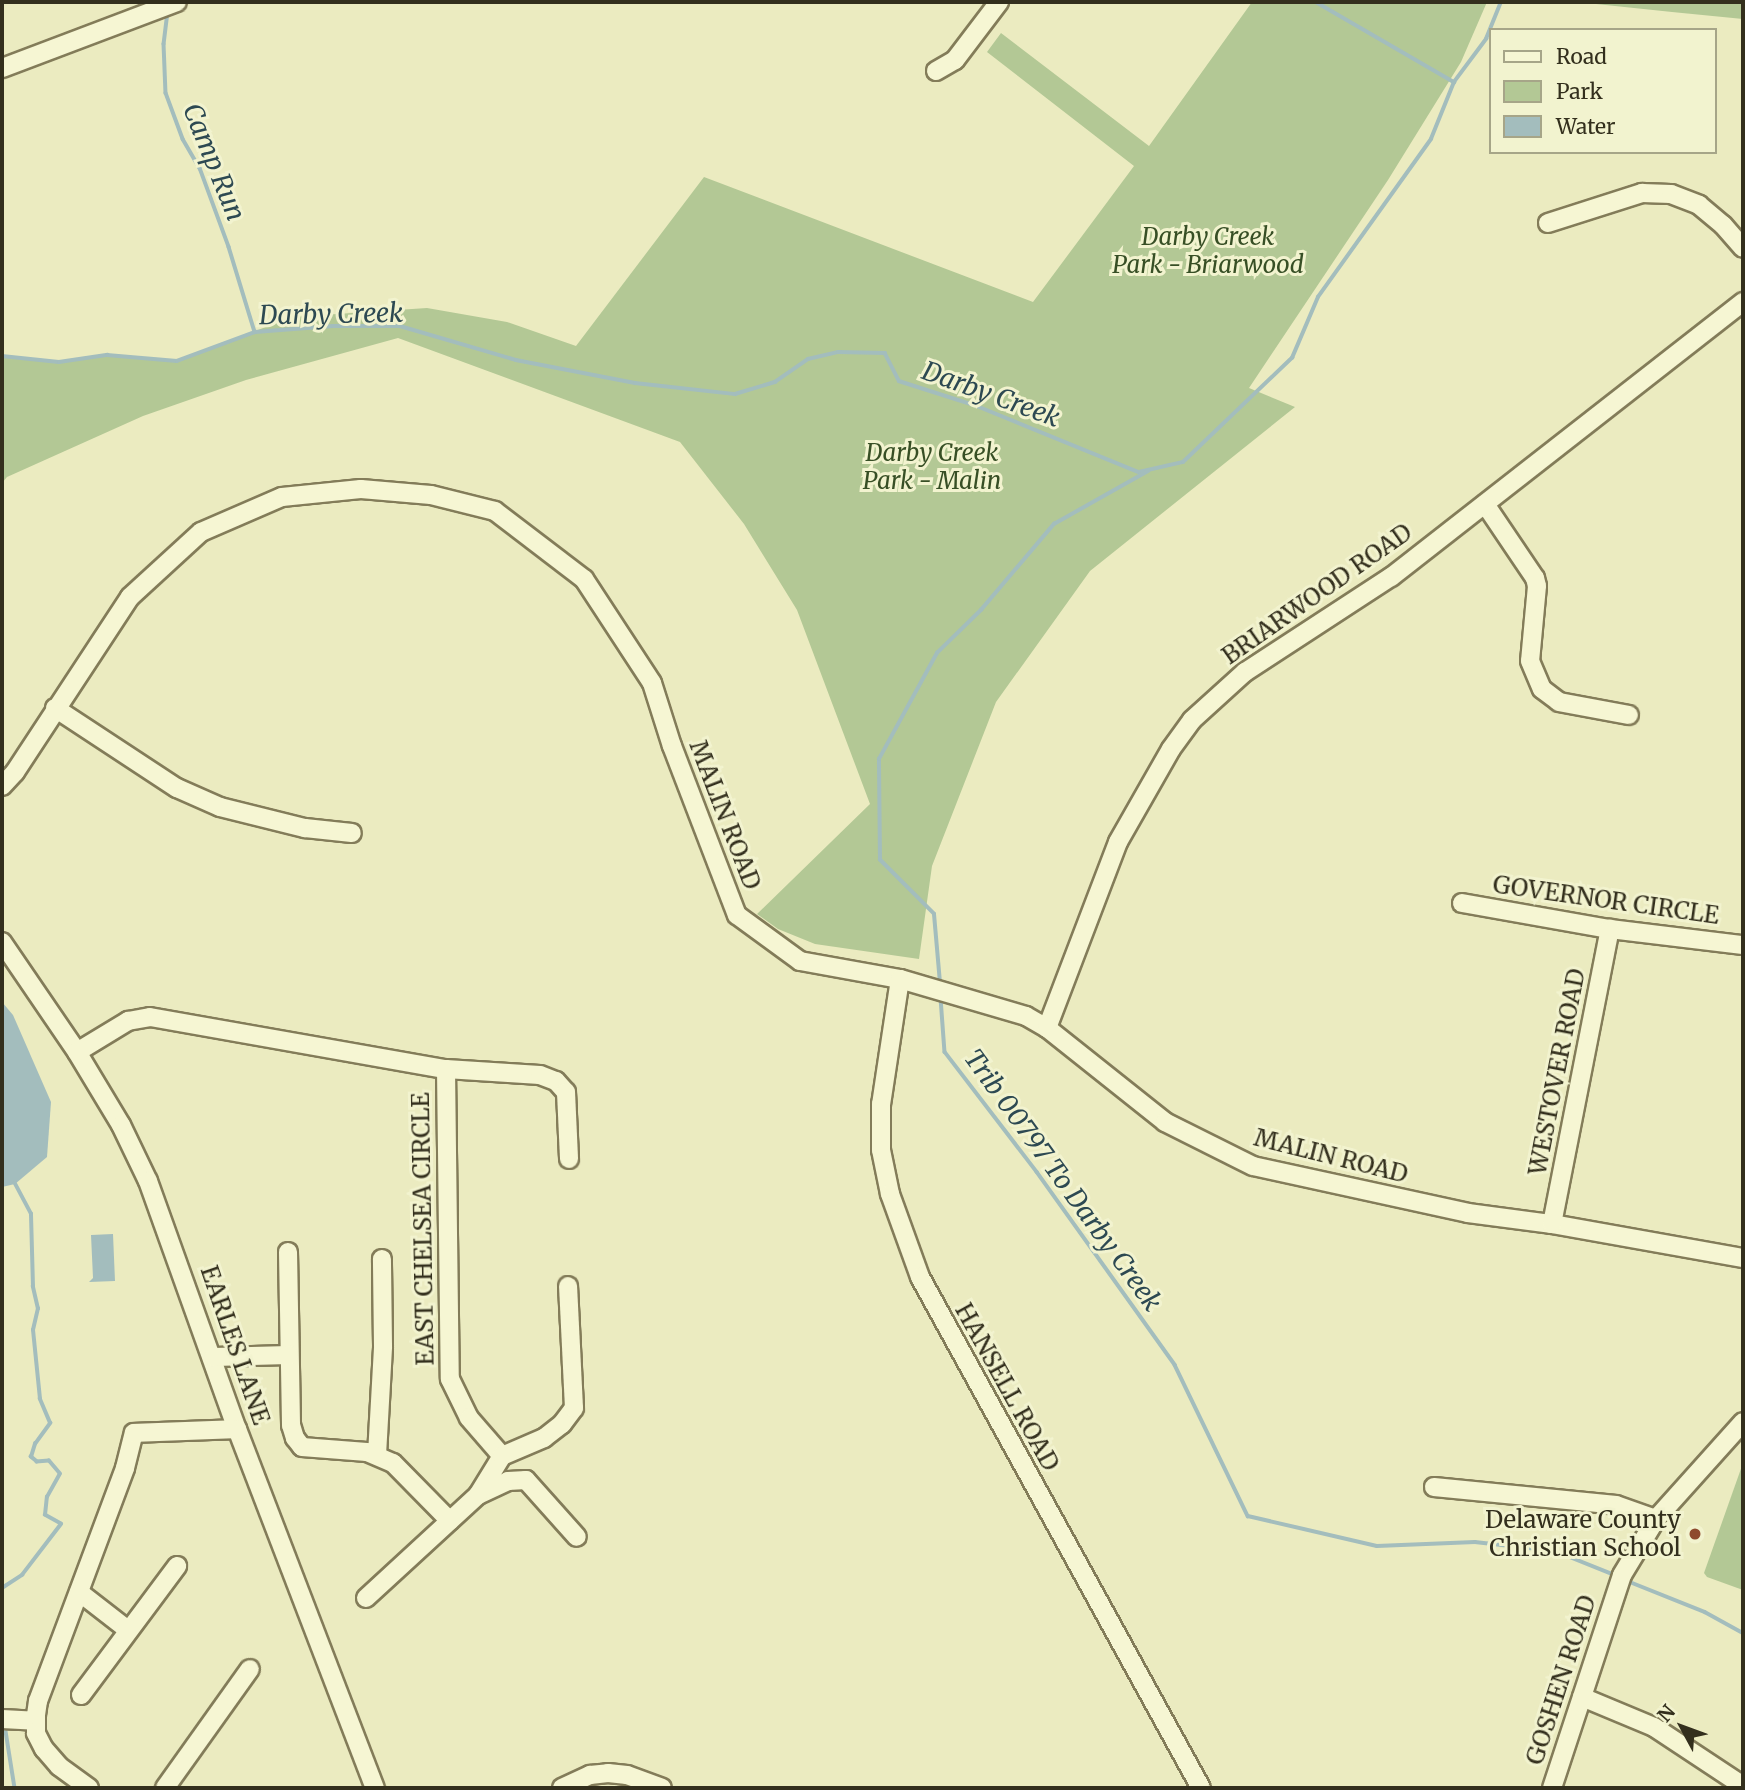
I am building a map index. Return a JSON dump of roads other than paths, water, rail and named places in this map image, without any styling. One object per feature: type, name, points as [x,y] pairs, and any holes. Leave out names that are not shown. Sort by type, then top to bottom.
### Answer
[{"type":"street","points":[[2,68],[177,2]]},
{"type":"street","points":[[936,71],[955,60],[999,2]]},
{"type":"street","points":[[1548,223],[1642,193],[1671,194],[1699,205],[1723,225],[1743,247]]},
{"type":"street","name":"BRIARWOOD ROAD","points":[[1047,1028],[1118,842],[1171,749],[1192,720],[1245,672],[1391,577],[1743,302]]},
{"type":"street","name":"MALIN ROAD","points":[[2,786],[15,772],[130,597],[201,533],[282,497],[361,489],[431,495],[495,511],[584,579],[652,683],[737,915],[800,961],[900,979],[1008,1010],[1047,1028],[1165,1122],[1253,1166],[1468,1213],[1552,1224],[1743,1258]]},
{"type":"street","points":[[1485,504],[1535,578],[1537,586],[1530,661],[1542,689],[1559,702],[1629,715]]},
{"type":"street","points":[[55,708],[177,788],[220,807],[305,828],[352,833]]},
{"type":"street","name":"GOVERNOR CIRCLE","points":[[1462,903],[1610,929],[1743,945]]},
{"type":"street","name":"WESTOVER ROAD","points":[[1552,1224],[1610,929]]},
{"type":"street","name":"EARLES LANE","points":[[2,942],[77,1052],[121,1125],[148,1181],[214,1357],[237,1429],[375,1788]]},
{"type":"street","name":"HANSELL ROAD","points":[[900,979],[881,1104],[881,1150],[890,1194],[920,1277],[1201,1788]]},
{"type":"street","name":"EAST CHELSEA CIRCLE","points":[[77,1052],[128,1021],[150,1017],[446,1069],[540,1075],[562,1086],[566,1092],[569,1160]]},
{"type":"street","name":"EAST CHELSEA CIRCLE","points":[[446,1069],[450,1378],[465,1412],[502,1456]]},
{"type":"street","points":[[288,1252],[290,1425],[302,1447],[377,1455],[406,1474],[450,1521]]},
{"type":"street","name":"EAST CHELSEA CIRCLE","points":[[377,1455],[383,1346],[382,1259]]},
{"type":"street","points":[[366,1598],[478,1495],[502,1456],[544,1438],[562,1424],[574,1408],[569,1286]]},
{"type":"street","points":[[214,1357],[289,1355]]},
{"type":"street","name":"GOSHEN ROAD","points":[[1552,1788],[1620,1579],[1656,1519],[1743,1422]]},
{"type":"street","points":[[89,1788],[60,1766],[44,1749],[36,1733],[35,1721],[38,1701],[125,1468],[134,1433],[237,1429]]},
{"type":"street","points":[[478,1495],[508,1481],[526,1480],[577,1537]]},
{"type":"street","points":[[1434,1487],[1616,1506],[1656,1519]]},
{"type":"street","points":[[81,1695],[177,1566]]},
{"type":"street","points":[[79,1592],[128,1630]]},
{"type":"street","points":[[165,1788],[250,1669]]},
{"type":"street","points":[[1582,1697],[1654,1727],[1743,1786]]},
{"type":"street","points":[[2,1719],[35,1721]]},
{"type":"street","points":[[562,1788],[582,1778],[608,1773],[627,1775],[662,1788]]},
{"type":"water","points":[[2,1002],[13,1015],[51,1102],[47,1157],[15,1184],[2,1187]]},
{"type":"water","points":[[113,1234],[115,1281],[89,1282],[93,1278],[91,1235]]},
{"type":"waterway","points":[[1316,2],[1454,82]]},
{"type":"waterway","name":"Darby Creek","points":[[1490,28],[1501,2]]},
{"type":"waterway","name":"Camp Run","points":[[168,12],[164,44],[166,93],[183,139],[200,168],[229,247],[255,332]]},
{"type":"waterway","name":"Darby Creek","points":[[2,356],[59,362],[107,355],[177,361],[255,332],[333,326],[400,326],[516,360],[635,383],[735,394],[775,382],[808,359],[838,352],[885,353],[899,381],[977,406],[1139,472],[1183,462],[1292,358],[1318,297],[1431,139],[1454,82],[1486,39],[1490,29]]},
{"type":"waterway","name":"Trib 00797 To Darby Creek","points":[[940,983],[934,914],[880,860],[879,759],[937,653],[981,610],[1054,524],[1148,471]]},
{"type":"waterway","name":"Trib 00797 To Darby Creek","points":[[941,998],[945,1052],[1037,1172],[1175,1365],[1248,1516],[1377,1546],[1475,1542],[1555,1551],[1615,1575]]},
{"type":"waterway","points":[[2,1588],[22,1575],[61,1524],[45,1515],[47,1497],[60,1474],[49,1461],[37,1462],[31,1457],[35,1444],[50,1423],[40,1399],[33,1330],[38,1309],[33,1287],[31,1214],[15,1184]]},
{"type":"waterway","name":"Trib 00797 To Darby Creek","points":[[1625,1580],[1705,1612],[1743,1633]]},
{"type":"waterway","points":[[2,1599],[2,1612]]},
{"type":"waterway","points":[[5,1725],[15,1788]]},
{"type":"place","name":"Delaware County Christian School","points":[[1695,1534]]},
{"type":"park label","name":"Darby Creek Park - Briarwood","points":[[1208,251]]},
{"type":"park label","name":"Darby Creek Park - Malin","points":[[932,467]]}]
